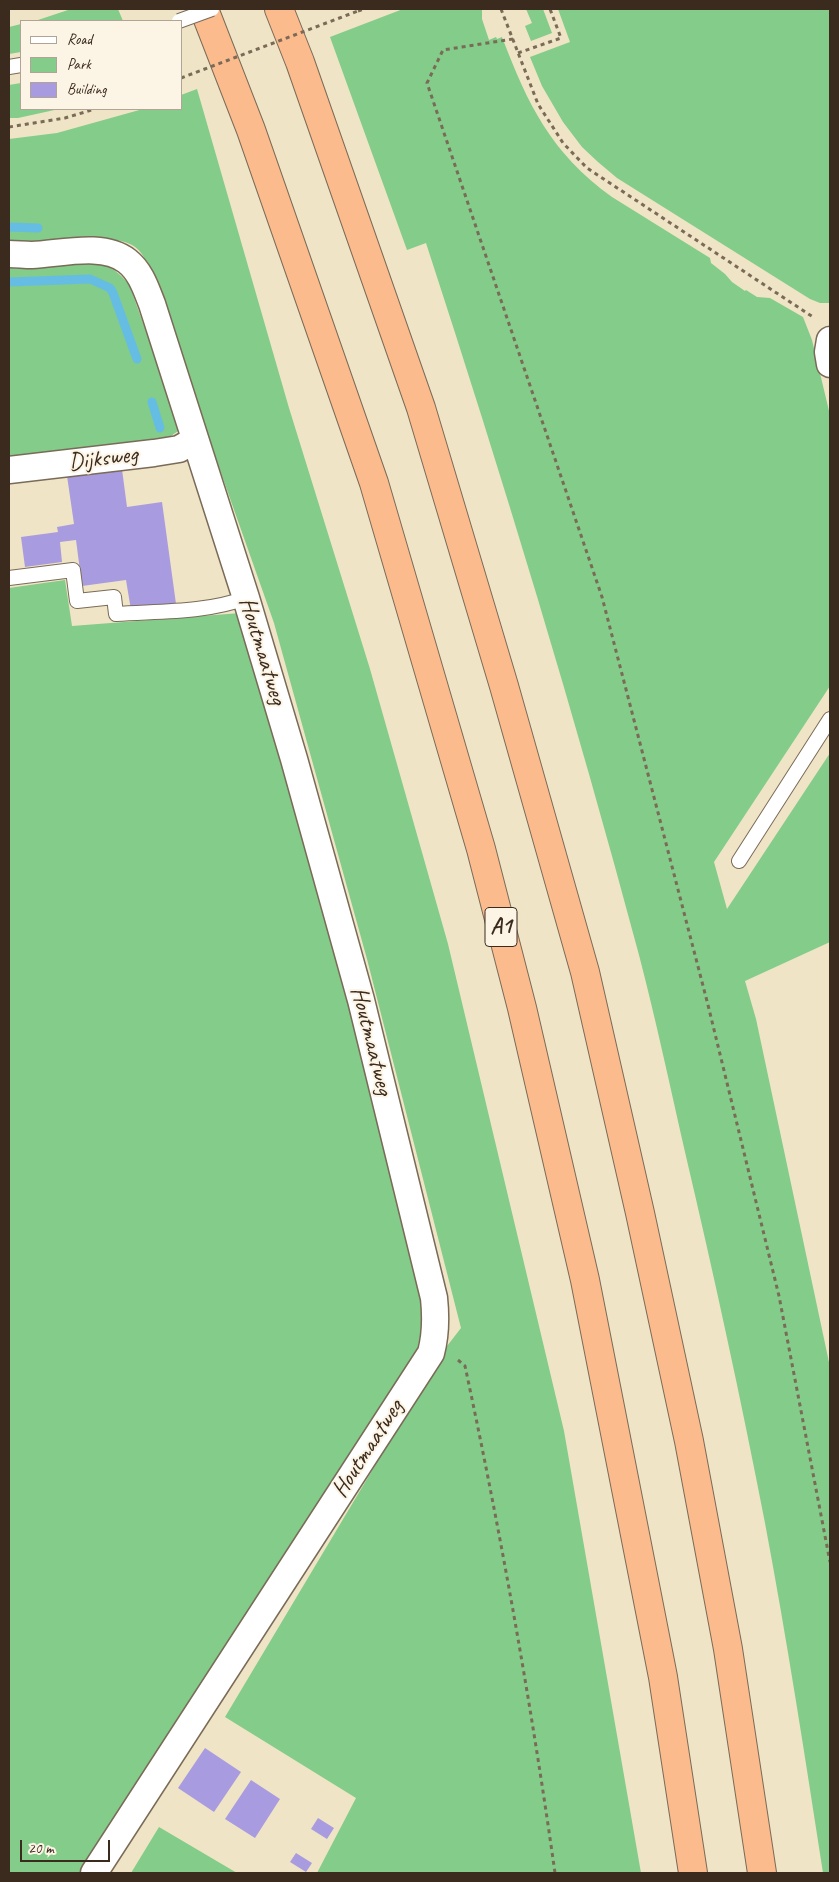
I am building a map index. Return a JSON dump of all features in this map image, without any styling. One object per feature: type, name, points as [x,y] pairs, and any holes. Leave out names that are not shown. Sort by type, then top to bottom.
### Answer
[{"type":"highway","name":"A1","points":[[204,9],[251,130],[374,484],[481,849],[522,1008],[586,1280],[661,1667],[693,1873]]},
{"type":"highway","points":[[279,9],[300,62],[421,408],[504,686],[585,972],[640,1213],[689,1441],[728,1649],[762,1873]]},
{"type":"street","name":"Houtmaatweg","points":[[9,254],[33,255],[90,250],[115,254],[128,261],[142,278],[246,598],[294,759],[361,1000],[434,1298],[436,1318],[435,1338],[430,1353],[94,1873]]},
{"type":"street","points":[[830,340],[828,352],[830,364]]},
{"type":"street","name":"Dijksweg","points":[[9,470],[179,449],[195,440]]},
{"type":"lane","points":[[182,20],[212,9]]},
{"type":"lane","points":[[9,578],[73,570],[77,601],[114,597],[116,614],[210,608],[246,598]]},
{"type":"lane","points":[[739,861],[830,719]]},
{"type":"path","points":[[182,78],[364,9]]},
{"type":"path","points":[[501,9],[538,104],[563,144],[587,168],[815,318]]},
{"type":"path","points":[[518,53],[561,38],[550,9]]},
{"type":"path","points":[[513,39],[442,50],[426,84],[602,597],[708,1005],[779,1296],[830,1562]]},
{"type":"path","points":[[9,127],[65,118],[93,110]]},
{"type":"path","points":[[435,1338],[465,1366],[491,1488],[547,1812],[555,1873]]},
{"type":"green space","points":[[71,9],[118,9],[123,20],[38,20]]},
{"type":"green space","points":[[403,9],[482,9],[482,19],[489,40],[502,37],[532,106],[557,145],[573,163],[612,197],[710,258],[711,263],[745,291],[757,297],[770,298],[803,317],[812,340],[830,415],[830,686],[714,862],[727,909],[830,753],[830,942],[745,981],[756,1019],[830,1367],[830,1873],[823,1873],[796,1698],[773,1567],[727,1337],[651,1004],[615,865],[483,420],[426,243],[407,250],[330,37]]},
{"type":"green space","points":[[526,9],[543,9],[552,33],[531,41],[525,26],[532,23]]},
{"type":"green space","points":[[558,9],[830,9],[830,303],[820,303],[810,299],[617,178],[582,147],[563,122],[542,86],[530,57],[570,42]]},
{"type":"green space","points":[[20,24],[20,52],[9,54],[9,27]]},
{"type":"green space","points":[[20,83],[20,110],[54,110],[18,118],[9,118],[9,85]]},
{"type":"green space","points":[[197,89],[289,408],[370,669],[448,944],[564,1431],[641,1873],[317,1873],[356,1798],[225,1717],[444,1350],[461,1328],[367,959],[274,623],[148,266],[138,249],[122,241],[91,238],[9,243],[9,139],[57,133],[139,110],[182,110],[182,95]]},
{"type":"green space","points":[[92,262],[113,269],[129,284],[181,429],[171,436],[150,444],[9,464],[9,264]]},
{"type":"green space","points":[[65,580],[72,626],[241,613],[292,785],[416,1269],[422,1300],[423,1318],[417,1350],[85,1873],[9,1873],[9,588]]},
{"type":"green space","points":[[159,1827],[237,1873],[131,1873]]},
{"type":"building","points":[[121,462],[127,507],[162,502],[176,604],[131,610],[126,580],[82,586],[76,540],[60,542],[62,562],[25,567],[21,537],[58,532],[57,527],[74,524],[66,469]]},
{"type":"building","points":[[205,1748],[241,1772],[214,1812],[178,1788]]},
{"type":"building","points":[[251,1780],[280,1799],[255,1838],[225,1819]]},
{"type":"building","points":[[318,1818],[334,1828],[327,1839],[311,1829]]},
{"type":"building","points":[[296,1853],[312,1863],[306,1872],[290,1862]]},
{"type":"waterway","points":[[9,227],[38,228]]},
{"type":"waterway","points":[[9,282],[90,279],[110,288],[137,359]]},
{"type":"waterway","points":[[152,402],[160,428]]}]
